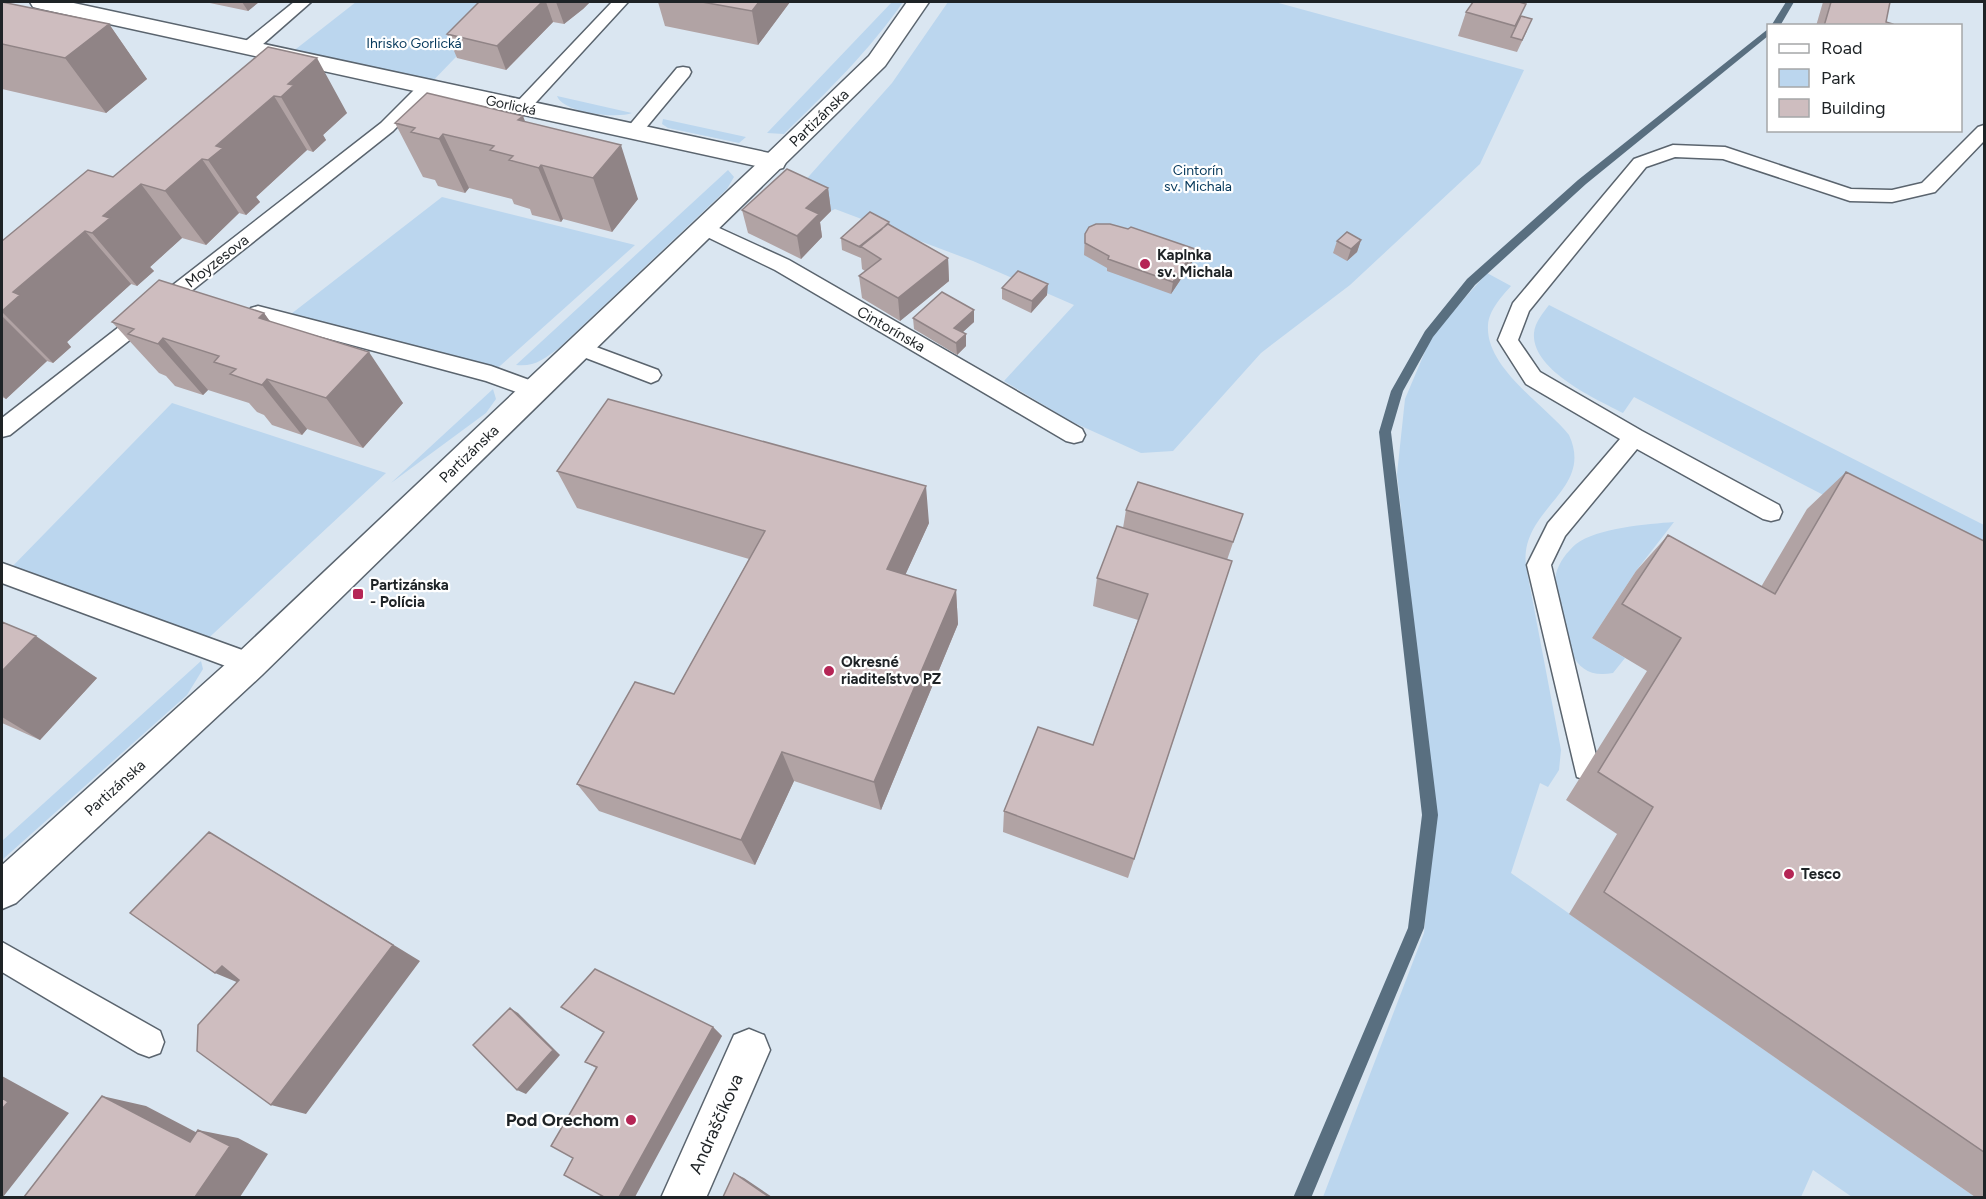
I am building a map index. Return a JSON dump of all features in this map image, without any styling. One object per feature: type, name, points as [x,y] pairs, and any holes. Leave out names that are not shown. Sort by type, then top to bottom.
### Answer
[{"type":"street","name":"Gorlická","points":[[41,2],[774,162]]},
{"type":"street","name":"Partizánska","points":[[2,890],[250,664],[706,228],[877,61],[918,2]]},
{"type":"street","name":"Andraščíkova","points":[[683,1197],[749,1050]]},
{"type":"lane","points":[[248,48],[303,2]]},
{"type":"lane","points":[[522,107],[620,2]]},
{"type":"lane","points":[[634,131],[683,72]]},
{"type":"lane","name":"Moyzesova","points":[[2,429],[387,127],[427,87]]},
{"type":"lane","points":[[1771,512],[1634,437],[1533,378],[1508,340],[1520,308],[1640,163],[1673,151],[1725,153],[1850,195],[1893,196],[1928,188],[1984,131]]},
{"type":"lane","name":"Cintorínska","points":[[706,228],[782,265],[1074,435]]},
{"type":"lane","points":[[258,313],[492,374],[536,391]]},
{"type":"lane","points":[[580,348],[651,375]]},
{"type":"lane","points":[[1586,768],[1539,565],[1556,530],[1634,437]]},
{"type":"lane","points":[[2,573],[250,664]]},
{"type":"lane","points":[[2,956],[149,1042]]},
{"type":"green space","name":"Ihrisko Gorlická","points":[[356,2],[509,2],[427,87],[287,56]]},
{"type":"green space","points":[[892,2],[903,2],[862,54],[831,87],[784,134],[767,133]]},
{"type":"green space","name":"Cintorín sv. Michala","points":[[948,2],[1275,2],[1524,70],[1480,164],[1350,285],[1261,353],[1173,451],[1141,453],[1070,421],[1004,381],[1074,305],[973,261],[835,209],[831,211],[794,193],[892,83]]},
{"type":"green space","points":[[557,96],[632,113],[603,115],[591,113],[569,107]]},
{"type":"green space","points":[[663,119],[746,137],[739,143],[668,128],[662,124]]},
{"type":"green space","points":[[728,170],[734,177],[727,189],[559,348],[534,363],[516,365]]},
{"type":"green space","points":[[442,197],[635,245],[491,374],[282,321]]},
{"type":"green space","points":[[1487,273],[1511,286],[1496,304],[1489,319],[1490,341],[1496,356],[1518,385],[1569,435],[1574,454],[1572,471],[1565,486],[1533,529],[1527,546],[1526,566],[1561,750],[1559,770],[1548,787],[1540,783],[1511,873],[1975,1197],[1852,1197],[1813,1170],[1801,1197],[1323,1197],[1424,933],[1435,816],[1397,474],[1405,399],[1432,335]]},
{"type":"green space","points":[[1549,305],[1984,525],[1984,578],[1634,397],[1623,413],[1567,382],[1543,359],[1536,346],[1535,329]]},
{"type":"green space","points":[[493,389],[496,399],[486,413],[391,483]]},
{"type":"green space","points":[[172,403],[386,473],[200,646],[5,574]]},
{"type":"green space","points":[[1674,522],[1636,571],[1592,638],[1625,658],[1613,673],[1600,674],[1580,666],[1569,648],[1557,599],[1556,574],[1561,561],[1576,544],[1597,534],[1623,528]]},
{"type":"green space","points":[[201,661],[203,669],[187,695],[2,860],[2,841]]},
{"type":"building","points":[[2,2],[109,24],[65,58],[2,44]]},
{"type":"building","points":[[479,2],[542,2],[497,46],[447,34]]},
{"type":"building","points":[[702,2],[759,2],[752,11]]},
{"type":"building","points":[[1473,2],[1526,4],[1515,26],[1466,12]]},
{"type":"building","points":[[1831,2],[1890,2],[1886,22],[1893,24],[1825,24]]},
{"type":"building","points":[[1521,16],[1532,19],[1522,40],[1511,37]]},
{"type":"building","points":[[268,47],[317,58],[288,84],[294,85],[281,97],[274,96],[216,146],[223,148],[208,160],[202,159],[165,191],[141,184],[103,216],[110,218],[92,233],[85,231],[13,292],[20,295],[2,311],[2,241],[88,170],[113,177]]},
{"type":"building","points":[[427,93],[523,116],[518,120],[621,145],[593,178],[541,165],[539,168],[509,160],[513,156],[490,150],[494,146],[443,134],[439,139],[411,132],[415,128],[395,123]]},
{"type":"building","points":[[787,169],[828,188],[806,208],[819,214],[797,236],[742,210]]},
{"type":"building","points":[[870,212],[889,222],[860,247],[841,238]]},
{"type":"building","points":[[888,224],[948,258],[898,298],[859,276],[881,259],[860,246]]},
{"type":"building","name":"Kaplnka sv. Michala","points":[[1096,224],[1110,224],[1128,229],[1131,227],[1195,249],[1173,282],[1108,259],[1109,256],[1085,243],[1085,234],[1089,227]]},
{"type":"building","points":[[1347,232],[1361,240],[1351,249],[1337,241]]},
{"type":"building","points":[[1018,271],[1048,284],[1032,301],[1002,288]]},
{"type":"building","points":[[159,280],[264,313],[259,318],[369,352],[326,398],[267,379],[262,385],[230,374],[236,369],[214,362],[219,356],[163,338],[158,344],[128,334],[134,329],[112,322]]},
{"type":"building","points":[[942,292],[974,310],[954,328],[966,334],[956,343],[913,318]]},
{"type":"building","name":"Okresné riaditeľstvo PZ","points":[[608,399],[926,486],[887,569],[956,590],[874,782],[782,752],[741,840],[577,784],[635,682],[674,694],[765,531],[557,471]]},
{"type":"building","name":"Tesco","points":[[1846,472],[1984,541],[1984,1152],[1604,892],[1653,807],[1598,772],[1681,638],[1622,604],[1668,535],[1775,594]]},
{"type":"building","points":[[1138,482],[1243,514],[1233,542],[1126,510]]},
{"type":"building","points":[[1117,526],[1232,561],[1134,859],[1004,811],[1038,727],[1093,745],[1148,594],[1097,578]]},
{"type":"building","points":[[2,622],[36,636],[2,671]]},
{"type":"building","points":[[209,832],[393,945],[271,1105],[197,1051],[198,1025],[239,980],[222,966],[215,973],[130,913]]},
{"type":"building","points":[[595,969],[713,1027],[619,1197],[604,1197],[564,1175],[573,1158],[551,1146],[597,1067],[585,1062],[604,1032],[561,1007]]},
{"type":"building","points":[[510,1008],[553,1050],[517,1090],[473,1045]]},
{"type":"building","points":[[102,1096],[190,1142],[198,1130],[230,1146],[195,1197],[24,1197]]},
{"type":"building","points":[[2,1098],[8,1102],[2,1109]]},
{"type":"building","points":[[734,1173],[769,1197],[723,1197]]},
{"type":"waterway","points":[[1776,24],[1790,2]]},
{"type":"waterway","points":[[1302,1198],[1416,928],[1430,815],[1385,432],[1397,391],[1429,334],[1471,282],[1582,182],[1767,33]]},
{"type":"place","name":"Kaplnka sv. Michala","points":[[1145,264]]},
{"type":"place","name":"Partizánska - Polícia","points":[[358,594]]},
{"type":"place","name":"Okresné riaditeľstvo PZ","points":[[829,671]]},
{"type":"place","name":"Tesco","points":[[1789,874]]},
{"type":"place","name":"Pod Orechom","points":[[631,1120]]}]
